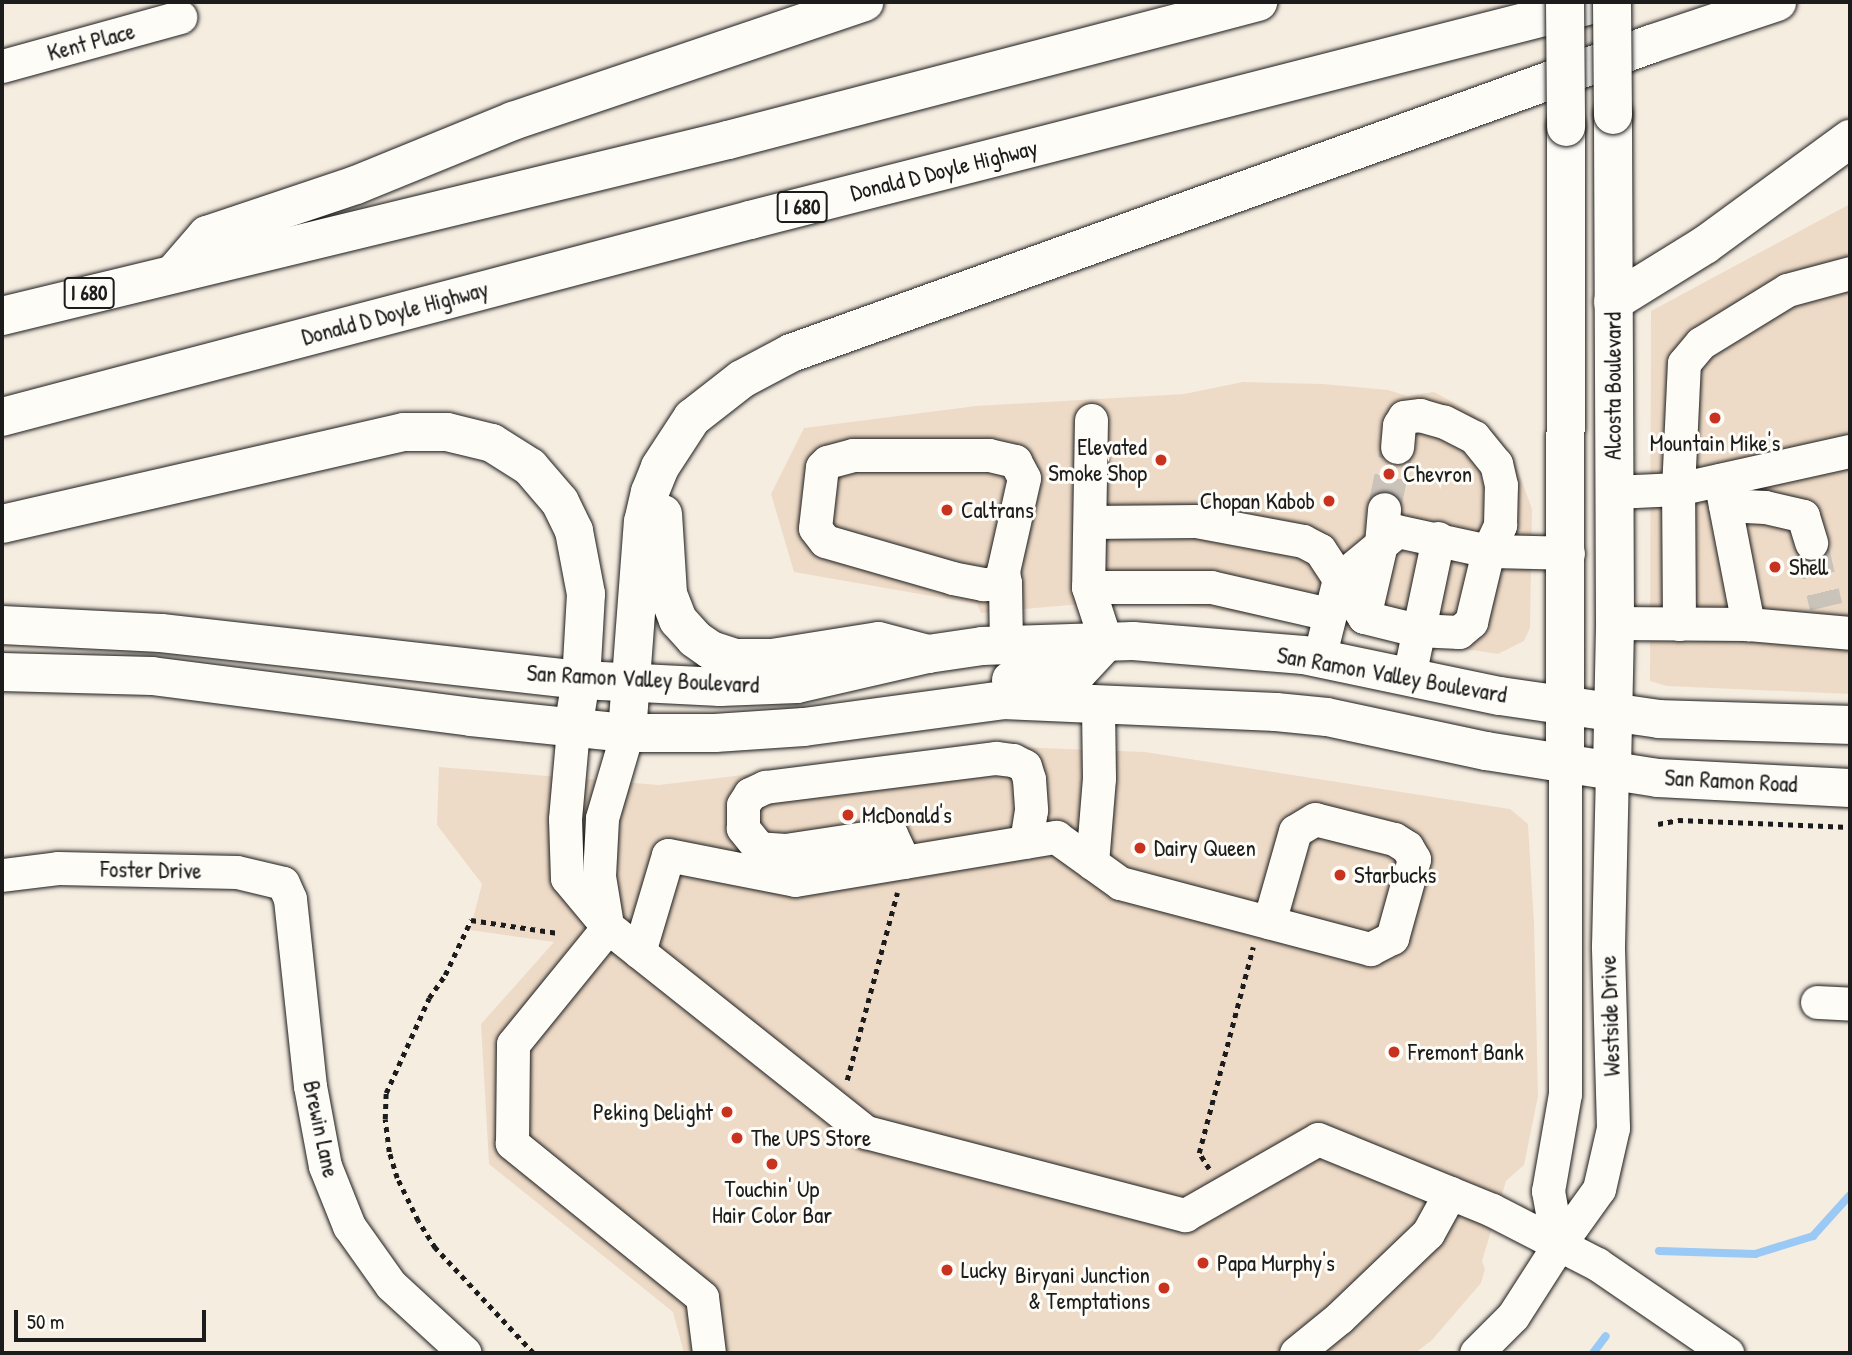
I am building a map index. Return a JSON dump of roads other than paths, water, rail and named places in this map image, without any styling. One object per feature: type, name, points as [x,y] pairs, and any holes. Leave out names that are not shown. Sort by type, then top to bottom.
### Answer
[{"type":"main road","points":[[176,271],[207,235],[356,185],[513,121],[864,2]]},
{"type":"main road","name":"I 680","points":[[2,316],[176,271],[728,140],[1258,2]]},
{"type":"main road","name":"Alcosta Boulevard","points":[[1565,2],[1565,763]]},
{"type":"main road","name":"Donald D Doyle Highway","points":[[2,417],[750,220],[1603,2]]},
{"type":"main road","name":"Alcosta Boulevard","points":[[1612,2],[1615,623],[1612,771]]},
{"type":"main road","points":[[627,733],[643,522],[650,492],[660,467],[692,418],[742,379],[791,353],[1651,44],[1777,2]]},
{"type":"main road","points":[[1613,302],[1705,245],[1850,139]]},
{"type":"main road","points":[[2,524],[404,432],[447,432],[492,443],[530,467],[560,502],[574,531],[586,594],[581,680],[573,729]]},
{"type":"main road","points":[[660,467],[668,594],[678,620],[695,639],[735,658],[772,658],[879,641],[928,654]]},
{"type":"main road","name":"San Ramon Valley Boulevard","points":[[2,625],[161,633],[581,680],[720,687],[797,684],[928,654],[1006,646],[1133,641],[1319,658],[1409,677],[1613,712]]},
{"type":"main road","points":[[936,708],[952,688],[966,682],[1070,675],[1078,672],[1107,642]]},
{"type":"main road","name":"San Ramon Valley Boulevard","points":[[2,672],[152,676],[573,729],[627,733],[715,733],[804,727],[1003,700],[1276,712],[1326,717],[1486,751],[1612,771]]},
{"type":"main road","points":[[1613,712],[1659,719],[1850,724]]},
{"type":"main road","name":"San Ramon Road","points":[[1612,771],[1658,778],[1850,788]]},
{"type":"street","name":"Kent Place","points":[[2,66],[180,17]]},
{"type":"street","points":[[1679,624],[1678,489],[1684,363],[1701,343],[1787,290],[1850,273]]},
{"type":"street","points":[[1090,522],[1196,521],[1303,541],[1320,551],[1364,617],[1417,630],[1459,632],[1471,622],[1488,551],[1500,525],[1502,503],[1496,464],[1485,449],[1459,428],[1414,414],[1404,417],[1398,425],[1397,447]]},
{"type":"street","points":[[1091,420],[1088,587],[1107,642]]},
{"type":"street","points":[[1005,583],[983,584],[953,578],[825,541],[819,537],[815,528],[822,467],[827,462],[853,455],[989,455],[1015,461],[1024,478],[1003,571],[1005,583],[1006,646]]},
{"type":"street","points":[[1723,493],[1848,461]]},
{"type":"street","points":[[1614,492],[1678,489],[1723,493],[1803,516],[1811,543]]},
{"type":"street","points":[[1723,493],[1748,624]]},
{"type":"street","points":[[1364,617],[1381,544],[1384,509]]},
{"type":"street","points":[[1319,658],[1339,579],[1396,531],[1488,551],[1567,553]]},
{"type":"street","points":[[1409,677],[1438,538]]},
{"type":"street","points":[[1088,587],[1211,587],[1329,614]]},
{"type":"street","points":[[1615,623],[1836,623]]},
{"type":"street","points":[[1093,863],[1099,778],[1098,706]]},
{"type":"street","points":[[573,729],[565,819],[567,878],[608,927],[866,1132],[1185,1215],[1318,1139],[1492,1210],[1597,1264],[1727,1353]]},
{"type":"street","points":[[627,733],[603,818],[600,876],[608,927],[513,1044],[512,1143],[702,1297],[709,1353]]},
{"type":"street","points":[[911,861],[891,834],[785,850],[759,848],[743,828],[743,805],[750,794],[765,787],[983,759],[1013,760],[1026,766],[1029,779],[1031,810],[1026,842]]},
{"type":"street","name":"Westside Drive","points":[[1558,1246],[1548,1191],[1566,1094],[1565,763]]},
{"type":"street","name":"Westside Drive","points":[[1476,1353],[1513,1316],[1599,1189],[1613,1128],[1608,946],[1612,771]]},
{"type":"street","points":[[639,952],[668,855],[795,880],[1056,837],[1120,883],[1370,949],[1392,938],[1413,859],[1407,847],[1394,839],[1315,819],[1295,831],[1261,920]]},
{"type":"street","name":"Foster Drive","points":[[2,875],[58,869],[237,872],[283,883],[290,899]]},
{"type":"street","name":"Brewin Lane","points":[[290,899],[310,1086],[325,1166],[349,1226],[391,1285],[465,1353]]},
{"type":"street","points":[[1817,1002],[1850,1004]]},
{"type":"street","points":[[1296,1353],[1339,1318],[1428,1233],[1450,1193]]},
{"type":"waterway","points":[[1659,1251],[1755,1254],[1813,1236],[1850,1195]]},
{"type":"waterway","points":[[1593,1353],[1606,1336]]},
{"type":"tunnel","points":[[1384,509],[1397,447]]},
{"type":"tunnel","points":[[1811,543],[1826,606]]},
{"type":"place","name":"Mountain Mike's","points":[[1715,418]]},
{"type":"place","name":"Elevated Smoke Shop","points":[[1161,460]]},
{"type":"place","name":"Chevron","points":[[1389,474]]},
{"type":"place","name":"Chopan Kabob","points":[[1329,501]]},
{"type":"place","name":"Caltrans","points":[[947,510]]},
{"type":"place","name":"Shell","points":[[1775,567]]},
{"type":"place","name":"McDonald's","points":[[848,815]]},
{"type":"place","name":"Dairy Queen","points":[[1140,848]]},
{"type":"place","name":"Starbucks","points":[[1340,875]]},
{"type":"place","name":"Fremont Bank","points":[[1394,1052]]},
{"type":"place","name":"Peking Delight","points":[[727,1112]]},
{"type":"place","name":"The UPS Store","points":[[737,1138]]},
{"type":"place","name":"Touchin' Up Hair Color Bar","points":[[772,1164]]},
{"type":"place","name":"Papa Murphy's","points":[[1203,1263]]},
{"type":"place","name":"Lucky","points":[[947,1270]]},
{"type":"place","name":"Biryani Junction & Temptations","points":[[1164,1288]]}]
